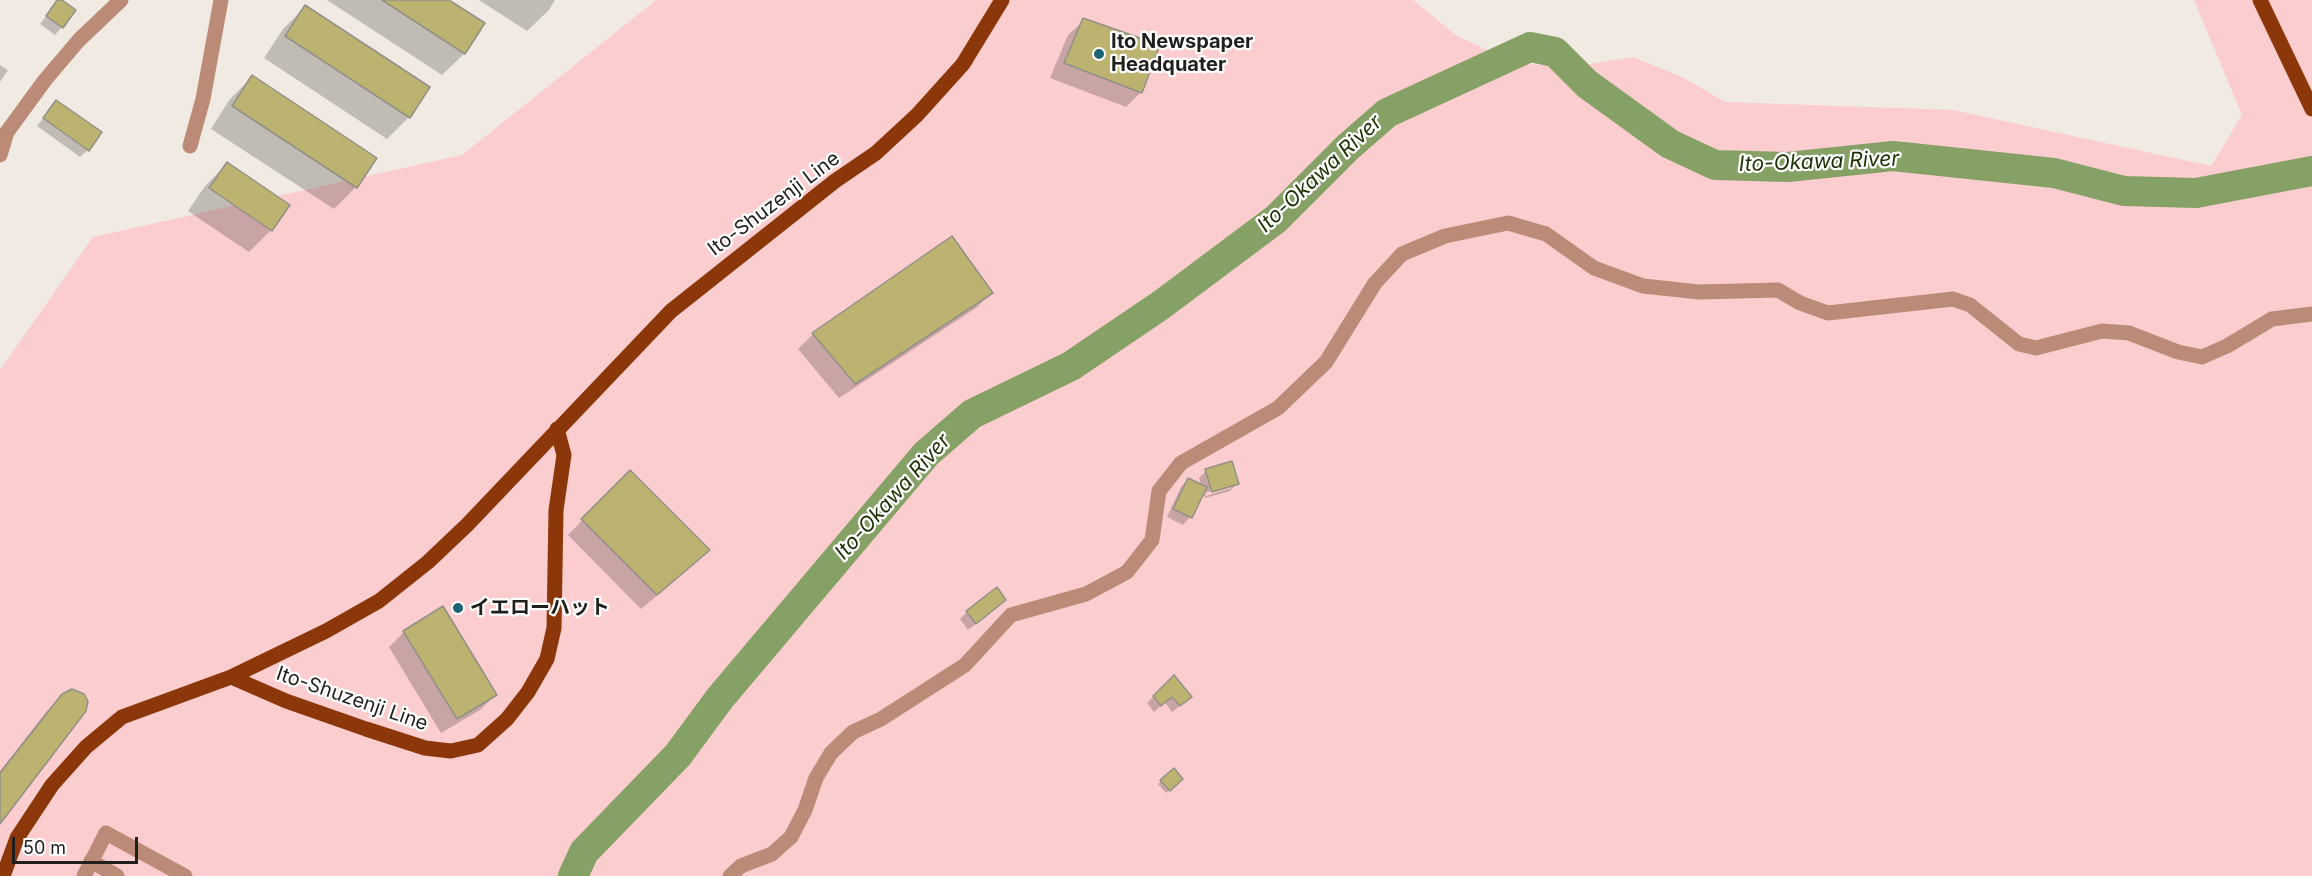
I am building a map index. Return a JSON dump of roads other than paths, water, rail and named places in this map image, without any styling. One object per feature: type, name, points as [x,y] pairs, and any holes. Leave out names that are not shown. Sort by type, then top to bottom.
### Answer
[{"type":"main road","name":"Ito-Shuzenji Line","points":[[3,876],[17,838],[52,785],[86,747],[122,717],[231,676],[326,631],[379,601],[428,562],[467,525],[671,311],[835,182],[876,153],[917,116],[963,64],[1002,0]]},
{"type":"main road","points":[[2260,0],[2312,110]]},
{"type":"main road","name":"Ito-Shuzenji Line","points":[[231,676],[296,704],[425,748],[451,751],[478,744],[507,719],[528,692],[547,659],[554,628],[556,510],[564,455],[557,429]]},
{"type":"street","points":[[0,155],[7,132],[45,80],[79,40],[121,0]]},
{"type":"street","points":[[190,146],[203,99],[221,0]]},
{"type":"street","points":[[730,876],[741,866],[772,854],[791,837],[805,810],[816,778],[831,753],[854,732],[881,719],[965,665],[1011,615],[1086,594],[1127,572],[1152,540],[1159,491],[1180,463],[1278,408],[1326,362],[1374,283],[1402,254],[1445,236],[1508,223],[1546,234],[1594,268],[1643,286],[1699,292],[1778,290],[1800,303],[1828,313],[1953,298],[1970,305],[2019,344],[2037,348],[2102,331],[2129,333],[2178,352],[2202,357],[2227,346],[2272,319],[2312,314]]},
{"type":"street","points":[[84,876],[106,833],[185,876]]},
{"type":"street","points":[[92,861],[117,876]]},
{"type":"waterway","name":"Ito-Okawa River","points":[[573,876],[584,852],[678,755],[720,698],[926,454],[972,414],[1071,366],[1161,305],[1276,219],[1348,147],[1387,113],[1530,47],[1555,52],[1587,84],[1670,144],[1715,165],[1788,167],[1893,156],[2054,173],[2124,191],[2196,193],[2312,171]]},
{"type":"place","name":"Ito Newspaper Headquater","points":[[1099,54]]},
{"type":"place","name":"イエローハット","points":[[458,608]]}]
